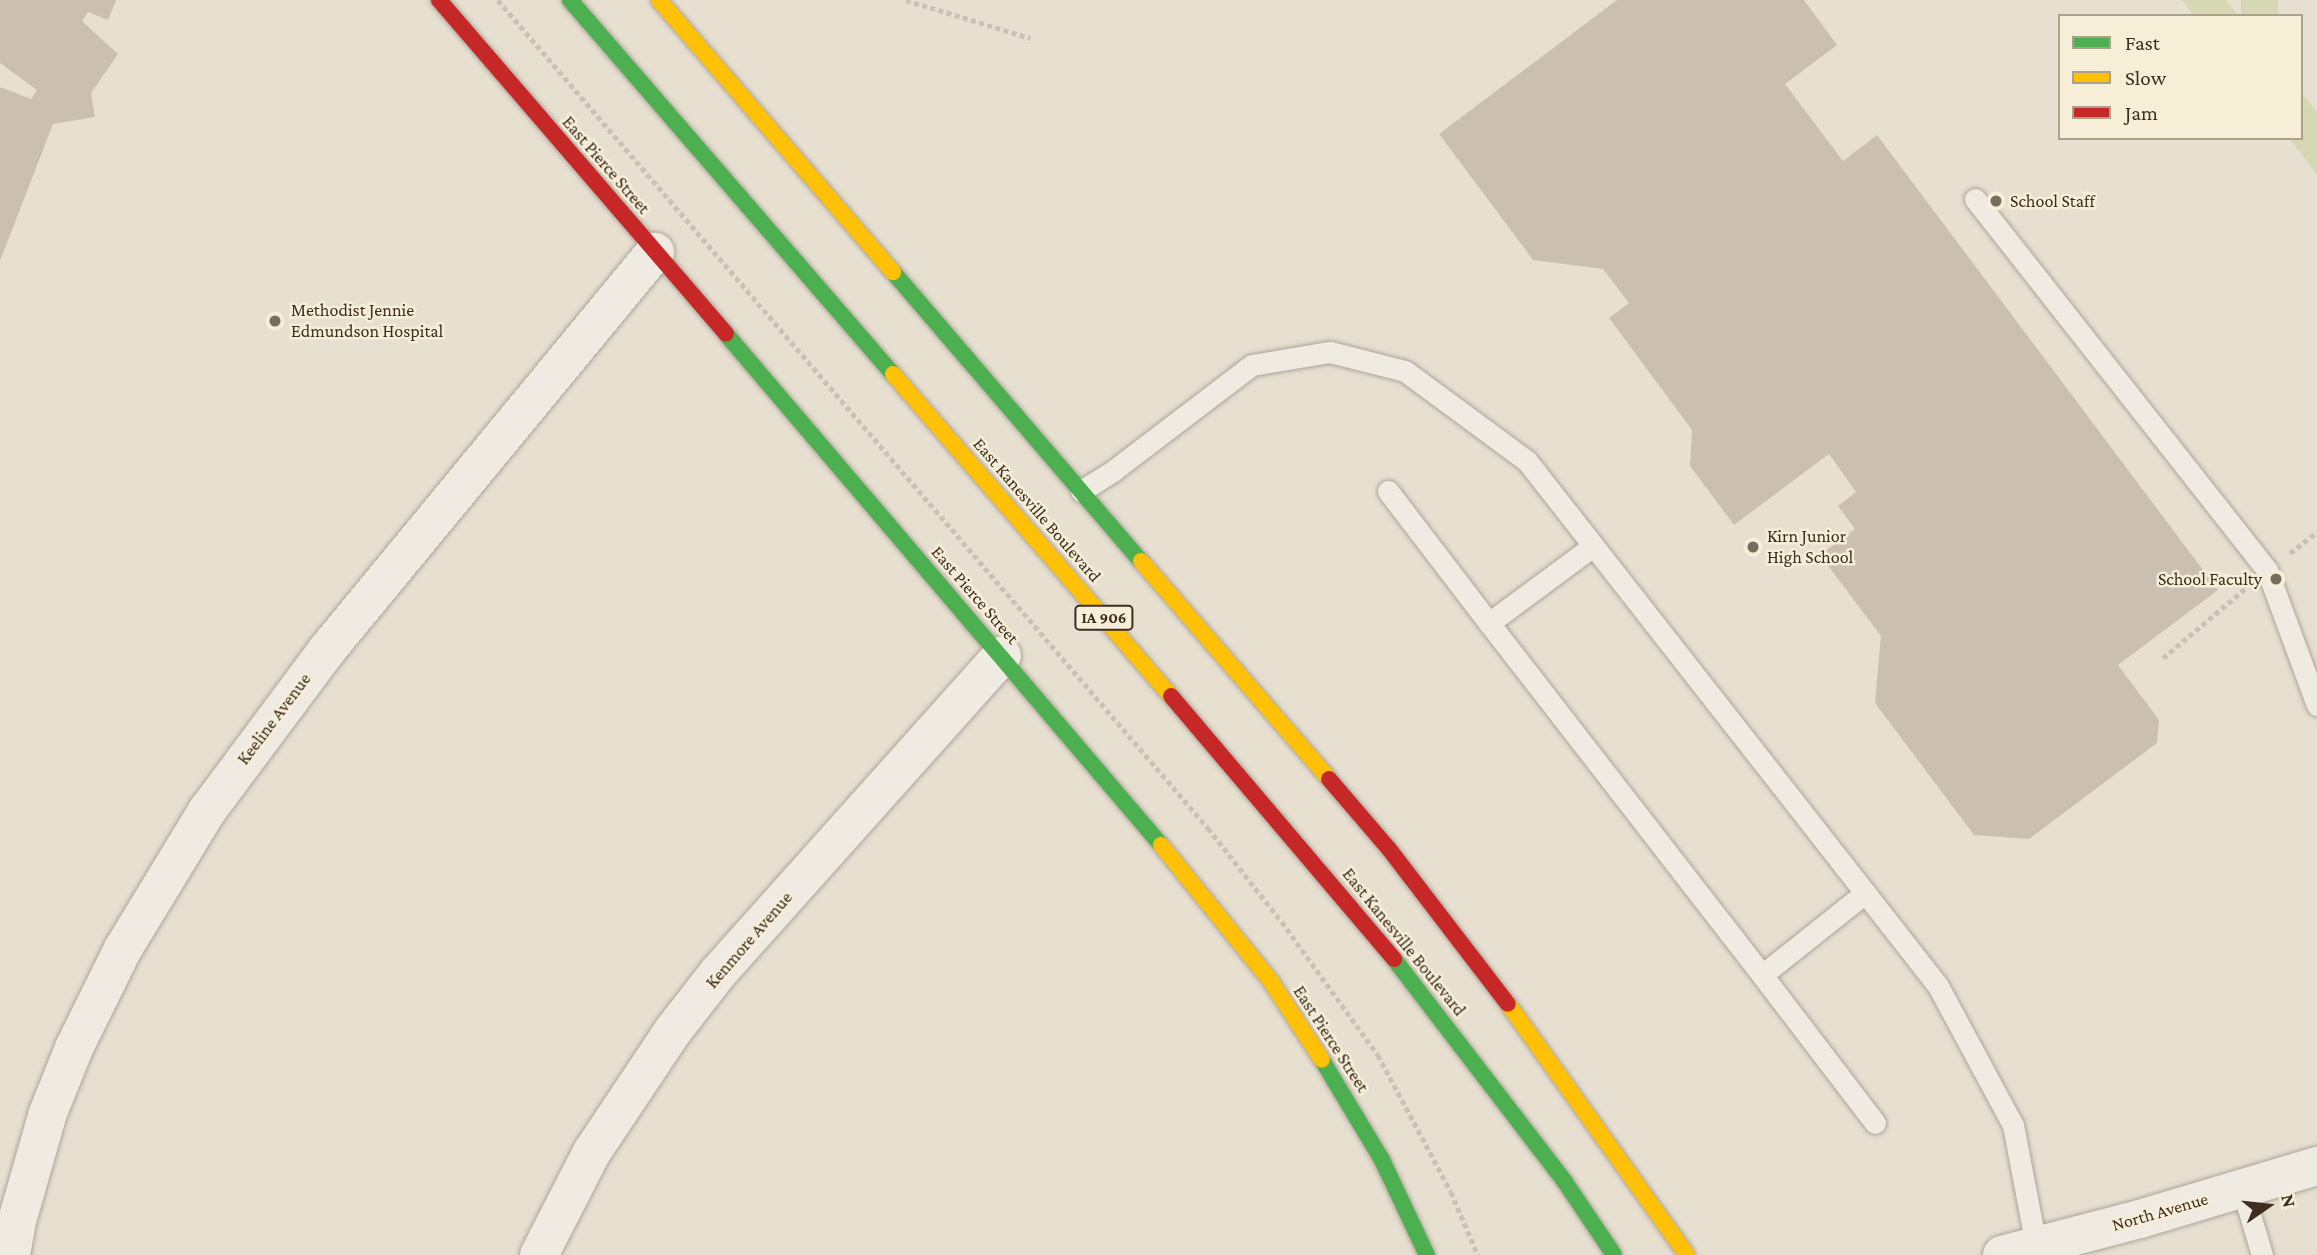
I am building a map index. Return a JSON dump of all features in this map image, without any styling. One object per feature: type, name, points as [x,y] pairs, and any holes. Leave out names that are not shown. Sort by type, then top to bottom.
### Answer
[{"type":"main road","name":"East Pierce Street","points":[[439,0],[1002,655],[1214,908],[1270,980],[1346,1097],[1382,1160],[1427,1255]]},
{"type":"main road","name":"East Kanesville Boulevard","points":[[570,0],[1298,843],[1423,995],[1565,1181],[1614,1255]]},
{"type":"main road","points":[[659,0],[1388,849],[1460,937],[1631,1171],[1687,1255]]},
{"type":"street","name":"Keeline Avenue","points":[[11,1255],[17,1221],[48,1113],[75,1046],[123,949],[200,822],[327,650],[655,252]]},
{"type":"street","name":"Kenmore Avenue","points":[[539,1255],[593,1152],[672,1032],[718,973],[1002,655]]},
{"type":"street","name":"North Avenue","points":[[2037,1250],[2317,1166]]},
{"type":"lane","points":[[1975,199],[2267,570],[2317,705]]},
{"type":"lane","points":[[1081,491],[1114,470],[1252,365],[1330,352],[1405,371],[1527,461],[1938,986],[2013,1125],[2037,1250]]},
{"type":"lane","points":[[1388,491],[1875,1123]]},
{"type":"lane","points":[[1489,623],[1594,546]]},
{"type":"lane","points":[[1762,975],[1865,893]]},
{"type":"lane","points":[[2242,1188],[2262,1255]]},
{"type":"path","points":[[906,0],[1030,38]]},
{"type":"path","points":[[2163,658],[2267,570],[2317,532]]},
{"type":"green space","points":[[2182,0],[2226,0],[2237,14],[2192,14]]},
{"type":"green space","points":[[2241,0],[2278,0],[2278,14],[2241,14]]},
{"type":"green space","points":[[2303,94],[2317,112],[2317,175],[2291,140],[2303,140]]},
{"type":"building","points":[[0,0],[116,0],[108,20],[88,12],[82,21],[118,54],[91,93],[95,117],[53,124],[0,261],[0,87],[31,99],[37,90],[0,63]]},
{"type":"building","name":"Kirn Junior High School","points":[[1617,0],[1804,0],[1837,45],[1785,84],[1843,161],[1877,135],[2218,590],[2118,665],[2159,720],[2157,743],[2029,839],[1974,835],[1875,703],[1881,636],[1820,555],[1855,529],[1838,506],[1856,492],[1829,454],[1734,525],[1690,466],[1692,430],[1609,318],[1629,303],[1603,269],[1533,260],[1439,134]]},
{"type":"traffic: fast","points":[[570,0],[893,374]]},
{"type":"traffic: fast","points":[[893,272],[1141,561]]},
{"type":"traffic: fast","points":[[726,334],[1161,845]]},
{"type":"traffic: fast","points":[[1394,959],[1565,1182],[1614,1255]]},
{"type":"traffic: fast","points":[[1322,1060],[1382,1160],[1427,1255]]},
{"type":"traffic: slow","points":[[659,0],[893,272]]},
{"type":"traffic: slow","points":[[893,374],[1171,696]]},
{"type":"traffic: slow","points":[[1141,561],[1329,779]]},
{"type":"traffic: slow","points":[[1161,845],[1270,980],[1322,1060]]},
{"type":"traffic: slow","points":[[1508,1004],[1687,1255]]},
{"type":"traffic: jam","points":[[439,0],[726,334]]},
{"type":"traffic: jam","points":[[1171,696],[1394,959]]},
{"type":"traffic: jam","points":[[1329,779],[1389,849],[1508,1004]]},
{"type":"place","name":"School Staff","points":[[1996,201]]},
{"type":"place","name":"Methodist Jennie Edmundson Hospital","points":[[275,321]]},
{"type":"place","name":"Kirn Junior High School","points":[[1753,547]]},
{"type":"place","name":"School Faculty","points":[[2276,579]]}]
